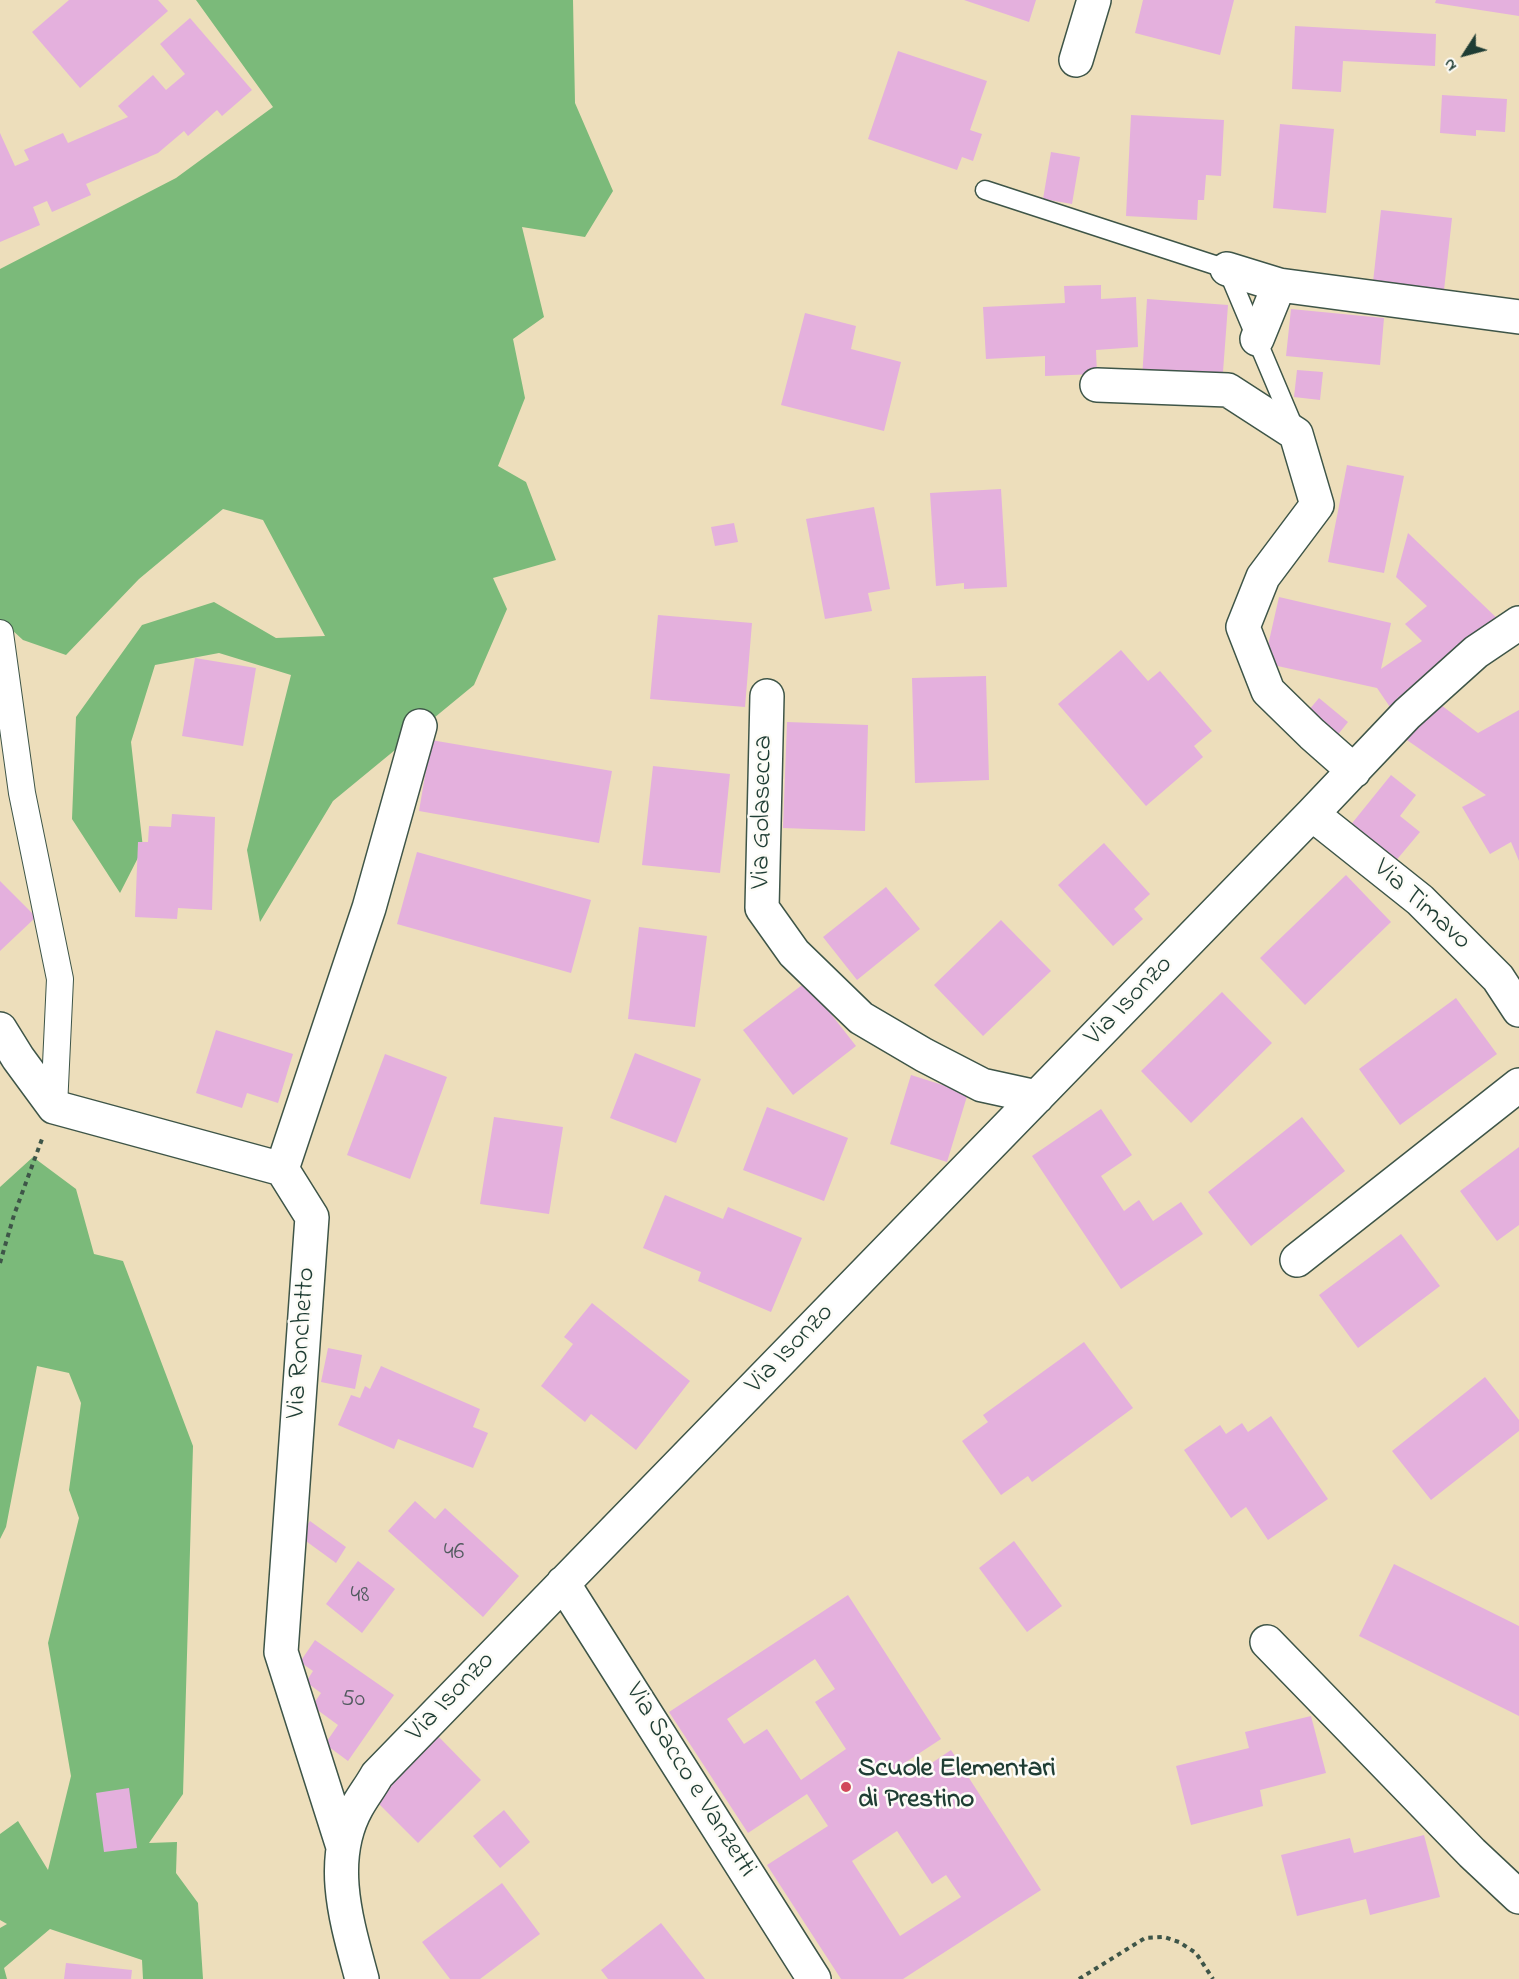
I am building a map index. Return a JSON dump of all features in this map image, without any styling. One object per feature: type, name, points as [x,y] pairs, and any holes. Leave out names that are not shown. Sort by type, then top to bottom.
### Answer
[{"type":"street","points":[[1076,60],[1094,0]]},
{"type":"street","points":[[1227,269],[1279,285],[1519,317]]},
{"type":"street","points":[[1257,339],[1279,285]]},
{"type":"street","points":[[1097,385],[1228,390],[1296,434],[1317,505],[1263,577],[1243,627],[1268,690],[1312,734],[1354,771]]},
{"type":"street","name":"Via Isonzo","points":[[362,1979],[351,1938],[340,1880],[343,1847],[356,1808],[377,1775],[1407,714],[1476,652],[1519,623]]},
{"type":"street","points":[[0,633],[22,793],[60,979],[54,1107]]},
{"type":"street","name":"Via Golasecca","points":[[767,696],[762,908],[794,953],[861,1018],[981,1085],[1037,1097]]},
{"type":"street","points":[[0,1029],[54,1107],[282,1169],[369,908],[420,726]]},
{"type":"street","name":"Via Timavo","points":[[1312,814],[1420,900],[1497,978],[1519,1010]]},
{"type":"street","points":[[1297,1260],[1519,1085]]},
{"type":"street","name":"Via Ronchetto","points":[[282,1169],[312,1217],[280,1652],[343,1847]]},
{"type":"street","name":"Via Sacco e Vanzetti","points":[[563,1584],[803,1970]]},
{"type":"street","points":[[1266,1642],[1472,1853],[1519,1897]]},
{"type":"lane","points":[[985,190],[1227,269],[1296,434]]},
{"type":"path","points":[[0,1263],[14,1215],[54,1107]]},
{"type":"path","points":[[1079,1979],[1145,1938],[1164,1937],[1179,1942],[1196,1953],[1213,1979]]},
{"type":"green space","points":[[196,0],[573,0],[575,103],[613,191],[585,237],[522,227],[544,317],[513,339],[525,398],[498,466],[526,482],[556,560],[493,578],[507,609],[474,685],[333,801],[260,922],[247,850],[291,675],[219,653],[155,665],[131,742],[143,848],[120,893],[72,819],[76,717],[142,625],[214,602],[276,638],[325,636],[263,520],[223,509],[139,579],[66,655],[23,640],[0,619],[0,269],[176,178],[273,107]]},
{"type":"green space","points":[[33,1157],[76,1189],[94,1254],[123,1261],[193,1446],[183,1794],[149,1843],[177,1842],[176,1873],[198,1903],[203,1979],[143,1979],[142,1960],[50,1929],[4,1968],[7,1979],[0,1979],[0,1928],[7,1924],[0,1920],[0,1834],[18,1821],[48,1870],[71,1776],[48,1643],[79,1518],[69,1490],[81,1403],[69,1373],[37,1366],[6,1527],[0,1539],[0,1187]]},
{"type":"building","points":[[69,0],[158,0],[168,11],[80,88],[32,32]]},
{"type":"building","points":[[964,0],[1036,0],[1029,22]]},
{"type":"building","points":[[1143,0],[1234,0],[1220,55],[1135,33]]},
{"type":"building","points":[[1436,0],[1519,0],[1519,16],[1435,3]]},
{"type":"building","points":[[190,18],[252,90],[222,116],[217,110],[188,136],[184,131],[158,153],[86,184],[91,195],[52,212],[47,201],[33,207],[40,225],[0,242],[0,133],[15,166],[29,160],[24,150],[63,133],[68,143],[128,117],[118,106],[153,75],[166,90],[185,74],[160,44]]},
{"type":"building","points":[[1295,26],[1436,34],[1435,66],[1343,61],[1341,92],[1292,89]]},
{"type":"building","points":[[898,51],[987,81],[970,130],[982,134],[973,161],[962,157],[957,170],[868,139]]},
{"type":"building","points":[[1442,95],[1507,99],[1505,132],[1476,130],[1476,136],[1440,133]]},
{"type":"building","points":[[1131,115],[1224,120],[1221,176],[1206,175],[1204,200],[1198,200],[1197,220],[1126,216]]},
{"type":"building","points":[[1280,124],[1334,129],[1326,213],[1273,208]]},
{"type":"building","points":[[1051,152],[1080,157],[1072,204],[1043,199]]},
{"type":"building","points":[[1381,210],[1452,218],[1444,290],[1373,282]]},
{"type":"building","points":[[1101,285],[1101,299],[1136,297],[1138,347],[1096,350],[1097,374],[1045,376],[1045,356],[986,359],[983,307],[1065,303],[1064,286]]},
{"type":"building","points":[[1147,299],[1228,305],[1222,385],[1142,379]]},
{"type":"building","points":[[1291,309],[1384,318],[1380,365],[1286,356]]},
{"type":"building","points":[[805,313],[856,326],[851,349],[901,362],[884,431],[781,405]]},
{"type":"building","points":[[1297,370],[1323,372],[1320,400],[1294,397]]},
{"type":"building","points":[[1347,465],[1404,476],[1384,573],[1328,562]]},
{"type":"building","points":[[1001,489],[1007,587],[964,589],[964,583],[936,586],[930,493]]},
{"type":"building","points":[[874,507],[890,589],[868,593],[872,611],[825,619],[806,519]]},
{"type":"building","points":[[734,523],[738,542],[715,546],[711,527]]},
{"type":"building","points":[[1408,533],[1502,623],[1392,710],[1377,688],[1264,663],[1279,597],[1391,623],[1381,669],[1422,641],[1405,624],[1427,606],[1396,577]]},
{"type":"building","points":[[658,615],[752,623],[745,707],[650,699]]},
{"type":"building","points":[[1121,650],[1148,681],[1160,671],[1212,731],[1194,746],[1203,757],[1146,806],[1058,704]]},
{"type":"building","points":[[195,658],[256,668],[243,746],[182,736]]},
{"type":"building","points":[[986,676],[989,780],[915,783],[912,678]]},
{"type":"building","points":[[1319,698],[1348,722],[1332,742],[1303,717]]},
{"type":"building","points":[[1437,702],[1478,733],[1519,710],[1519,861],[1511,842],[1490,854],[1462,807],[1486,795],[1404,738]]},
{"type":"building","points":[[787,722],[868,725],[865,831],[783,828]]},
{"type":"building","points":[[431,740],[612,771],[599,843],[419,811]]},
{"type":"building","points":[[653,766],[730,774],[720,873],[642,865]]},
{"type":"building","points":[[1391,775],[1416,795],[1400,816],[1420,832],[1394,863],[1349,827]]},
{"type":"building","points":[[172,814],[215,817],[212,910],[178,908],[177,919],[135,917],[138,842],[148,842],[149,826],[171,827]]},
{"type":"building","points":[[1104,843],[1150,894],[1134,909],[1143,919],[1113,946],[1058,885]]},
{"type":"building","points":[[417,852],[591,900],[571,973],[397,924]]},
{"type":"building","points":[[1346,875],[1391,922],[1305,1005],[1260,958]]},
{"type":"building","points":[[0,881],[36,917],[0,951]]},
{"type":"building","points":[[886,887],[920,929],[857,980],[823,937]]},
{"type":"building","points":[[1001,920],[1051,971],[983,1036],[934,985]]},
{"type":"building","points":[[639,927],[707,936],[695,1027],[628,1019]]},
{"type":"building","points":[[806,982],[856,1046],[793,1095],[743,1030]]},
{"type":"building","points":[[1222,992],[1272,1043],[1191,1123],[1141,1071]]},
{"type":"building","points":[[1456,998],[1497,1054],[1400,1125],[1359,1069]]},
{"type":"building","points":[[216,1030],[293,1054],[278,1103],[247,1093],[242,1108],[196,1093]]},
{"type":"building","points":[[635,1053],[701,1079],[676,1143],[610,1118]]},
{"type":"building","points":[[385,1054],[447,1077],[410,1179],[347,1155]]},
{"type":"building","points":[[911,1075],[968,1093],[947,1162],[890,1144]]},
{"type":"building","points":[[767,1107],[848,1138],[824,1201],[743,1170]]},
{"type":"building","points":[[1101,1109],[1132,1155],[1101,1176],[1124,1211],[1139,1200],[1153,1221],[1181,1202],[1203,1234],[1121,1289],[1032,1156]]},
{"type":"building","points":[[494,1117],[563,1127],[549,1214],[480,1204]]},
{"type":"building","points":[[1302,1117],[1345,1171],[1251,1246],[1208,1192]]},
{"type":"building","points":[[1519,1147],[1519,1225],[1497,1241],[1460,1191]]},
{"type":"building","points":[[665,1195],[723,1219],[728,1207],[802,1238],[771,1312],[698,1281],[701,1272],[643,1248]]},
{"type":"building","points":[[1401,1234],[1440,1286],[1358,1348],[1319,1295]]},
{"type":"building","points":[[592,1303],[690,1381],[636,1450],[591,1414],[585,1422],[541,1386],[573,1344],[564,1337]]},
{"type":"building","points":[[1084,1342],[1133,1408],[1032,1482],[1028,1476],[1001,1495],[962,1441],[988,1422],[983,1415]]},
{"type":"building","points":[[328,1348],[362,1355],[355,1389],[321,1382]]},
{"type":"building","points":[[381,1366],[480,1409],[473,1427],[488,1433],[473,1468],[398,1439],[394,1449],[338,1425],[351,1395],[360,1398],[365,1386],[370,1389]]},
{"type":"building","points":[[1485,1377],[1519,1420],[1519,1431],[1431,1500],[1392,1451]]},
{"type":"building","points":[[1271,1416],[1328,1499],[1268,1540],[1246,1507],[1231,1518],[1184,1450],[1220,1425],[1226,1434],[1242,1423],[1248,1432]]},
{"type":"building","points":[[415,1501],[435,1519],[445,1508],[519,1576],[483,1617],[388,1531]]},
{"type":"building","points":[[310,1521],[346,1547],[336,1563],[299,1536]]},
{"type":"building","points":[[1014,1541],[1062,1606],[1027,1632],[979,1568]]},
{"type":"building","points":[[358,1561],[395,1589],[362,1633],[326,1604]]},
{"type":"building","points":[[1394,1564],[1519,1626],[1519,1716],[1359,1636]]},
{"type":"building","name":"Scuole Elementari di Prestino","points":[[848,1595],[941,1739],[906,1762],[914,1775],[951,1750],[1041,1890],[903,1979],[841,1979],[767,1865],[828,1826],[807,1794],[748,1833],[669,1712]],"holes":[[[815,1659],[835,1689],[815,1702],[846,1749],[801,1780],[767,1729],[744,1744],[727,1719]],[[897,1831],[932,1884],[946,1875],[961,1897],[900,1936],[852,1861]]]},
{"type":"building","points":[[315,1640],[394,1695],[348,1761],[325,1744],[338,1725],[312,1706],[321,1693],[306,1682],[313,1671],[300,1662]]},
{"type":"building","points":[[1311,1716],[1326,1773],[1260,1790],[1263,1806],[1191,1825],[1176,1766],[1249,1748],[1245,1732]]},
{"type":"building","points":[[437,1735],[481,1780],[418,1843],[373,1798]]},
{"type":"building","points":[[129,1788],[137,1848],[104,1852],[96,1793]]},
{"type":"building","points":[[504,1810],[530,1842],[500,1868],[473,1836]]},
{"type":"building","points":[[1424,1835],[1440,1897],[1370,1915],[1366,1899],[1297,1916],[1281,1855],[1350,1838],[1354,1853]]},
{"type":"building","points":[[502,1883],[540,1934],[480,1979],[450,1979],[422,1942]]},
{"type":"building","points":[[661,1923],[705,1979],[608,1979],[601,1970]]},
{"type":"building","points":[[66,1963],[132,1970],[131,1979],[64,1979]]},
{"type":"place","name":"Scuole Elementari di Prestino","points":[[846,1787]]}]
